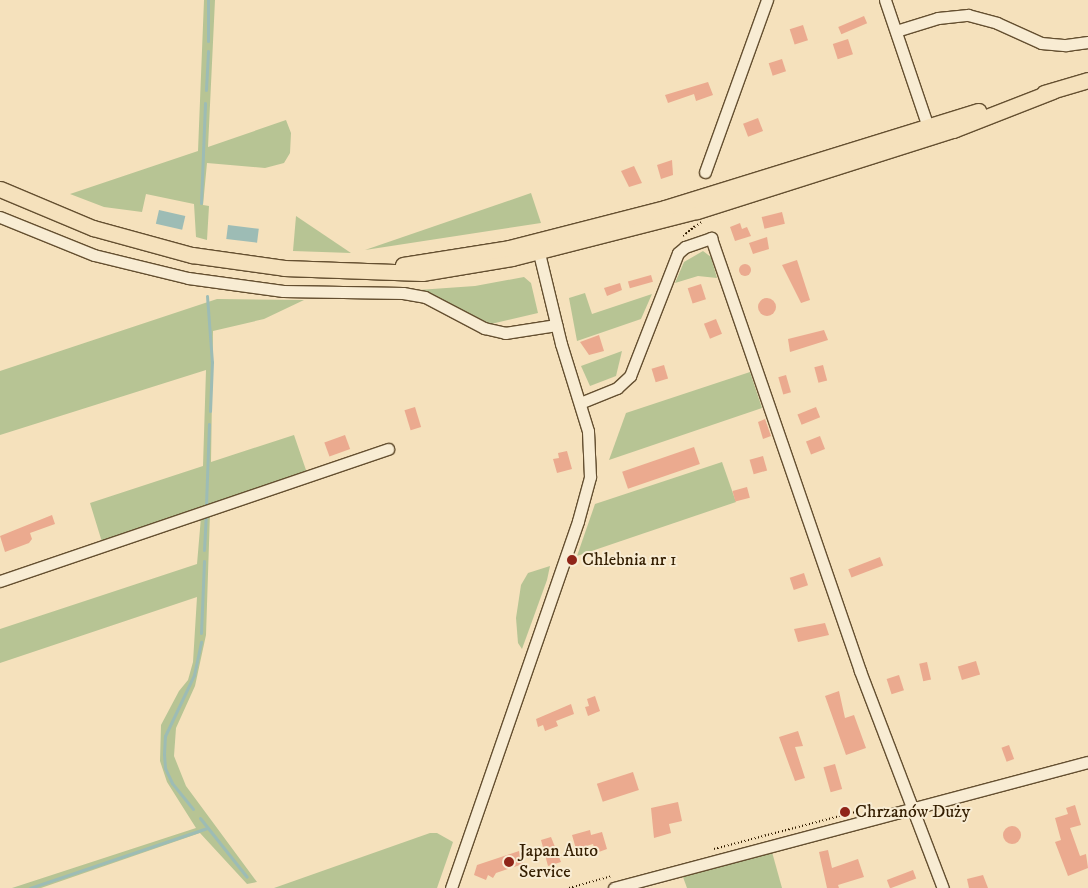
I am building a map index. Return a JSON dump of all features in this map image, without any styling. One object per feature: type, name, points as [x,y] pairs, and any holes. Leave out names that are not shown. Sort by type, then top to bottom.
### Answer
[{"type":"main road","points":[[0,189],[93,228],[168,250],[268,267],[356,270],[538,247],[929,132],[1088,80]]},
{"type":"street","points":[[705,172],[767,0]]},
{"type":"street","points":[[885,0],[929,132]]},
{"type":"street","points":[[896,31],[938,18],[968,15],[997,23],[1040,43],[1066,46],[1088,42]]},
{"type":"street","points":[[0,217],[94,255],[188,278],[283,291],[403,293],[425,297],[484,328],[505,333],[556,325]]},
{"type":"street","points":[[580,403],[610,392],[630,376],[671,267],[683,249],[711,238],[860,671],[943,888]]},
{"type":"street","points":[[451,888],[586,494],[590,445],[580,403],[556,325],[538,247]]},
{"type":"street","points":[[0,580],[388,449]]},
{"type":"street","points":[[614,888],[1088,762]]},
{"type":"path","points":[[683,249],[680,240],[688,228],[700,222],[700,218]]},
{"type":"green space","points":[[204,0],[215,0],[208,147],[286,120],[291,133],[290,153],[284,163],[265,168],[207,163],[203,205],[209,206],[207,240],[196,237],[194,204],[146,194],[142,212],[104,207],[70,194],[198,151]]},
{"type":"green space","points":[[531,193],[541,223],[365,250]]},
{"type":"green space","points":[[296,216],[351,253],[293,251]]},
{"type":"green space","points":[[703,251],[711,257],[717,278],[698,276],[675,283],[684,262]]},
{"type":"green space","points":[[524,277],[531,283],[538,313],[491,324],[418,290],[475,286]]},
{"type":"green space","points":[[585,293],[592,314],[652,294],[641,319],[577,341],[569,298]]},
{"type":"green space","points":[[217,299],[304,300],[264,319],[213,331],[211,462],[294,435],[307,473],[102,542],[90,503],[203,466],[206,370],[0,435],[0,371]]},
{"type":"green space","points":[[622,351],[616,376],[590,386],[581,366]]},
{"type":"green space","points":[[750,372],[762,408],[609,460],[626,413]]},
{"type":"green space","points":[[722,462],[736,502],[577,556],[595,504]]},
{"type":"green space","points":[[210,513],[206,635],[195,686],[176,728],[174,756],[186,786],[257,882],[247,884],[200,833],[41,888],[12,888],[196,828],[167,782],[160,761],[161,725],[179,691],[188,680],[193,662],[197,597],[0,663],[0,629],[197,564],[201,517]]},
{"type":"green space","points":[[550,566],[547,580],[522,649],[518,643],[516,618],[521,585],[528,573]]},
{"type":"green space","points":[[430,833],[437,833],[453,842],[437,888],[274,888]]},
{"type":"green space","points":[[772,852],[782,888],[687,888],[683,877]]},
{"type":"water","points":[[159,210],[185,216],[182,230],[156,224]]},
{"type":"water","points":[[228,225],[259,229],[257,243],[226,239]]},
{"type":"building","points":[[864,16],[867,23],[841,34],[838,27]]},
{"type":"building","points":[[803,25],[808,40],[795,45],[790,29]]},
{"type":"building","points":[[848,39],[853,54],[838,59],[833,44]]},
{"type":"building","points":[[782,59],[786,71],[773,76],[769,63]]},
{"type":"building","points":[[708,82],[713,95],[696,101],[694,94],[668,103],[665,95]]},
{"type":"building","points":[[758,118],[763,131],[748,137],[743,124]]},
{"type":"building","points":[[672,160],[673,175],[661,179],[657,165]]},
{"type":"building","points":[[634,166],[642,183],[629,187],[621,171]]},
{"type":"building","points":[[782,212],[785,224],[765,229],[762,217]]},
{"type":"building","points":[[740,223],[742,229],[747,227],[751,236],[735,241],[730,227]]},
{"type":"building","points":[[767,237],[769,249],[753,254],[749,243]]},
{"type":"building","points":[[797,260],[810,300],[801,303],[782,265]]},
{"type":"building","points":[[743,264],[747,264],[751,270],[747,276],[743,276],[739,272],[739,268]]},
{"type":"building","points":[[651,275],[653,282],[630,288],[628,282]]},
{"type":"building","points":[[620,283],[622,290],[607,296],[604,288]]},
{"type":"building","points":[[701,284],[706,299],[693,304],[688,288]]},
{"type":"building","points":[[767,298],[773,301],[776,307],[773,313],[767,316],[761,313],[758,307],[761,301]]},
{"type":"building","points":[[716,319],[722,334],[710,339],[704,324]]},
{"type":"building","points":[[824,330],[828,340],[790,352],[788,339]]},
{"type":"building","points":[[599,335],[604,351],[589,355],[580,342]]},
{"type":"building","points":[[664,365],[668,378],[656,382],[652,369]]},
{"type":"building","points":[[823,365],[827,380],[818,383],[814,367]]},
{"type":"building","points":[[786,375],[791,392],[783,395],[778,377]]},
{"type":"building","points":[[415,407],[421,427],[411,430],[404,410]]},
{"type":"building","points":[[816,407],[820,417],[802,425],[797,414]]},
{"type":"building","points":[[765,419],[771,436],[763,439],[758,422]]},
{"type":"building","points":[[345,435],[350,449],[329,457],[324,443]]},
{"type":"building","points":[[820,436],[825,449],[811,454],[806,441]]},
{"type":"building","points":[[694,447],[700,464],[628,489],[622,472]]},
{"type":"building","points":[[567,451],[572,469],[557,473],[553,459],[559,458],[558,453]]},
{"type":"building","points":[[763,456],[767,470],[754,474],[750,460]]},
{"type":"building","points":[[747,487],[750,498],[735,502],[733,491]]},
{"type":"building","points":[[52,515],[55,524],[30,533],[32,539],[29,543],[5,552],[0,536]]},
{"type":"building","points":[[880,557],[883,565],[851,578],[848,569]]},
{"type":"building","points":[[804,573],[808,585],[794,590],[790,578]]},
{"type":"building","points":[[825,623],[829,635],[798,642],[794,629]]},
{"type":"building","points":[[976,661],[980,674],[962,680],[958,667]]},
{"type":"building","points":[[927,662],[931,680],[923,681],[919,664]]},
{"type":"building","points":[[899,675],[904,690],[892,694],[887,679]]},
{"type":"building","points":[[839,691],[845,718],[854,715],[866,748],[846,755],[825,696]]},
{"type":"building","points":[[595,696],[600,711],[588,716],[585,707],[589,706],[587,699]]},
{"type":"building","points":[[571,704],[574,714],[556,721],[558,726],[545,731],[543,725],[538,727],[536,719]]},
{"type":"building","points":[[798,731],[803,746],[795,747],[805,778],[795,781],[779,737]]},
{"type":"building","points":[[1009,745],[1014,759],[1007,762],[1001,748]]},
{"type":"building","points":[[835,764],[842,789],[831,792],[823,767]]},
{"type":"building","points":[[633,772],[639,790],[603,802],[597,784]]},
{"type":"building","points":[[678,802],[682,821],[669,824],[671,833],[654,838],[651,808]]},
{"type":"building","points":[[1075,805],[1081,825],[1070,828],[1080,856],[1086,854],[1088,868],[1068,876],[1055,842],[1061,840],[1055,818],[1068,814],[1066,808]]},
{"type":"building","points":[[1012,826],[1018,829],[1021,835],[1018,841],[1012,844],[1006,841],[1003,835],[1006,829]]},
{"type":"building","points":[[590,830],[591,835],[602,832],[607,849],[596,853],[593,844],[576,849],[572,835]]},
{"type":"building","points":[[551,837],[561,862],[548,866],[541,840]]},
{"type":"building","points":[[828,850],[832,868],[858,859],[864,877],[838,885],[839,888],[827,888],[819,852]]},
{"type":"building","points":[[519,851],[523,864],[496,873],[493,878],[488,875],[486,880],[474,875],[477,865]]},
{"type":"building","points":[[913,870],[916,878],[891,888],[887,880]]},
{"type":"building","points":[[983,875],[988,888],[969,888],[967,879]]},
{"type":"waterway","points":[[208,0],[208,41]]},
{"type":"waterway","points":[[206,90],[208,51]]},
{"type":"waterway","points":[[201,203],[205,103]]},
{"type":"waterway","points":[[207,296],[212,362],[210,411]]},
{"type":"waterway","points":[[206,505],[209,424]]},
{"type":"waterway","points":[[204,550],[206,516]]},
{"type":"waterway","points":[[201,633],[204,561]]},
{"type":"waterway","points":[[193,809],[172,783],[165,768],[164,754],[165,736],[194,675],[201,642]]},
{"type":"waterway","points":[[200,818],[247,877]]},
{"type":"waterway","points":[[30,888],[207,828]]},
{"type":"place","name":"Chlebnia nr 1","points":[[572,560]]},
{"type":"place","name":"Chrzanów Duży","points":[[845,812]]},
{"type":"place","name":"Japan Auto Service","points":[[509,862]]}]
